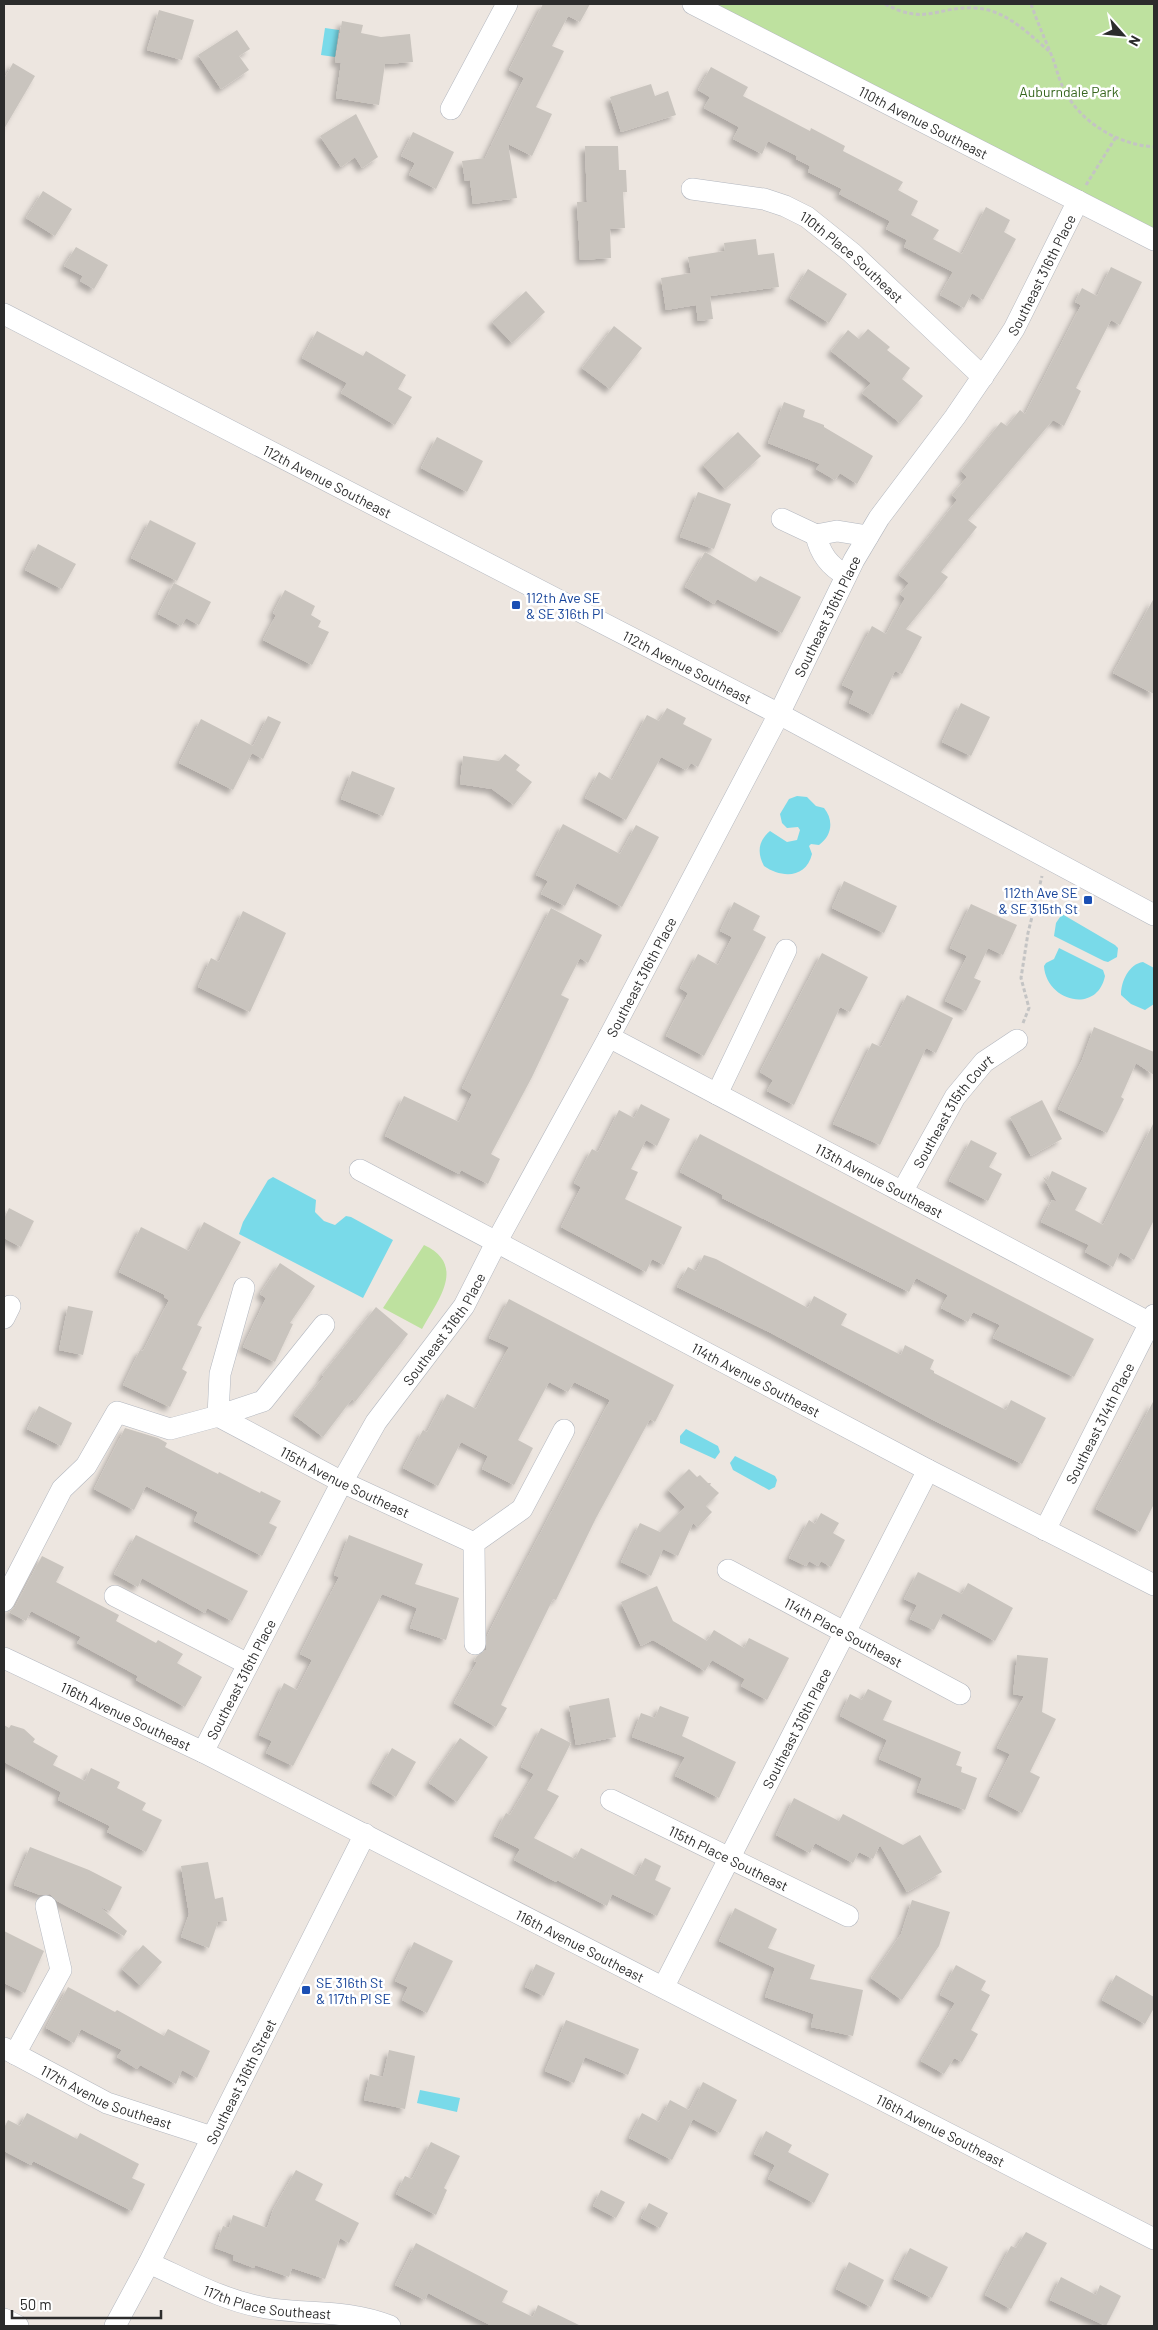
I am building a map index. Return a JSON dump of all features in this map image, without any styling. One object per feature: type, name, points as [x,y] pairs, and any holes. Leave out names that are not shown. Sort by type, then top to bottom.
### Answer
[{"type":"street","points":[[451,109],[507,4]]},
{"type":"street","name":"110th Avenue Southeast","points":[[693,4],[1154,240]]},
{"type":"street","name":"110th Place Southeast","points":[[692,189],[764,199],[806,217],[852,253],[983,377]]},
{"type":"street","name":"Southeast 316th Place","points":[[203,1752],[342,1482],[376,1422],[464,1306],[497,1241],[609,1037],[779,714],[846,575],[868,536],[900,487],[955,417],[1014,328],[1078,201]]},
{"type":"street","name":"112th Avenue Southeast","points":[[4,314],[779,714],[1154,914]]},
{"type":"street","points":[[782,519],[816,535],[837,531],[868,536]]},
{"type":"street","points":[[816,535],[824,557],[838,571],[846,575]]},
{"type":"street","points":[[717,1094],[786,950]]},
{"type":"street","name":"113th Avenue Southeast","points":[[609,1037],[902,1192],[1152,1319]]},
{"type":"street","name":"Southeast 315th Court","points":[[902,1192],[955,1098],[984,1062],[1017,1040]]},
{"type":"street","name":"114th Avenue Southeast","points":[[360,1170],[928,1470],[1154,1585]]},
{"type":"street","points":[[218,1416],[220,1374],[244,1288]]},
{"type":"street","name":"Southeast 314th Place","points":[[1045,1530],[1152,1319]]},
{"type":"street","points":[[4,1601],[62,1489],[86,1466],[117,1412],[170,1429],[263,1402],[324,1325]]},
{"type":"street","name":"115th Avenue Southeast","points":[[218,1416],[342,1482],[474,1543]]},
{"type":"street","points":[[475,1644],[474,1543],[522,1509],[564,1430]]},
{"type":"street","name":"Southeast 316th Place","points":[[664,1986],[928,1470]]},
{"type":"street","name":"114th Place Southeast","points":[[728,1570],[844,1634],[960,1694]]},
{"type":"street","points":[[116,1596],[248,1664]]},
{"type":"street","name":"116th Avenue Southeast","points":[[4,1658],[203,1752],[664,1986],[1154,2239]]},
{"type":"street","name":"115th Place Southeast","points":[[611,1800],[848,1916]]},
{"type":"street","name":"Southeast 316th Street","points":[[115,2326],[149,2263],[364,1834]]},
{"type":"street","points":[[9,2051],[61,1970],[46,1906]]},
{"type":"street","name":"117th Avenue Southeast","points":[[9,2051],[107,2103],[212,2137]]},
{"type":"street","name":"117th Place Southeast","points":[[149,2263],[204,2289],[248,2304],[300,2312],[357,2315],[390,2326]]},
{"type":"street","points":[[4,2319],[18,2326]]},
{"type":"path","points":[[885,4],[903,13],[922,15],[975,8],[995,13],[1018,25],[1051,54]]},
{"type":"path","points":[[1031,4],[1038,27],[1051,54],[1061,84],[1072,104],[1086,120],[1116,137],[1142,146],[1154,147]]},
{"type":"path","points":[[1078,201],[1116,137]]},
{"type":"path","points":[[1017,1040],[1029,1008],[1021,978],[1028,933],[1047,857]]},
{"type":"green space","name":"Auburndale Park","points":[[712,4],[1154,4],[1154,231]]},
{"type":"green space","points":[[424,1245],[437,1253],[444,1262],[446,1273],[441,1295],[422,1329],[383,1308]]},
{"type":"water","points":[[325,28],[339,30],[335,57],[321,55]]},
{"type":"water","points":[[797,796],[807,797],[816,806],[824,808],[830,823],[829,833],[819,845],[811,844],[809,846],[812,854],[809,862],[799,872],[792,874],[778,873],[764,866],[760,856],[760,847],[763,839],[770,831],[787,842],[797,840],[800,830],[798,827],[787,828],[782,823],[780,814],[789,799]]},
{"type":"water","points":[[1062,914],[1115,945],[1118,948],[1117,957],[1108,962],[1104,961],[1054,936],[1056,923]]},
{"type":"water","points":[[1059,948],[1103,970],[1105,976],[1100,988],[1092,996],[1083,999],[1072,999],[1062,995],[1053,988],[1047,978],[1044,966],[1054,959]]},
{"type":"water","points":[[1143,962],[1154,968],[1154,1004],[1145,1010],[1131,1004],[1121,995],[1122,984],[1127,974],[1138,963]]},
{"type":"water","points":[[273,1177],[316,1200],[315,1212],[324,1221],[335,1225],[346,1216],[351,1217],[393,1240],[363,1298],[239,1234],[243,1222],[268,1180]]},
{"type":"water","points":[[686,1429],[718,1446],[720,1452],[715,1459],[680,1443],[680,1436]]},
{"type":"water","points":[[735,1456],[775,1476],[777,1480],[775,1487],[769,1490],[733,1470],[730,1463]]},
{"type":"water","points":[[420,2090],[460,2098],[457,2112],[417,2103]]},
{"type":"building","points":[[543,4],[590,4],[580,22],[568,16],[552,46],[564,51],[536,107],[552,114],[532,156],[508,144],[517,198],[473,204],[470,180],[465,181],[462,161],[485,158],[524,78],[509,70]]},
{"type":"building","points":[[159,10],[194,20],[182,60],[147,50]]},
{"type":"building","points":[[342,21],[363,25],[361,33],[381,37],[410,34],[413,62],[385,64],[379,105],[336,98],[341,63],[335,62]]},
{"type":"building","points":[[237,30],[250,49],[239,56],[249,70],[221,89],[198,55]]},
{"type":"building","points":[[13,63],[35,76],[4,129],[4,79]]},
{"type":"building","points":[[711,67],[748,87],[743,96],[810,131],[811,128],[845,146],[843,151],[903,182],[898,190],[918,201],[911,215],[939,230],[933,239],[962,254],[986,207],[1010,220],[1004,232],[1016,239],[983,300],[972,293],[964,308],[940,295],[953,272],[904,247],[907,240],[886,229],[890,221],[839,194],[842,189],[808,172],[810,166],[796,159],[797,156],[768,141],[762,154],[733,139],[739,127],[704,108],[710,97],[698,90]]},
{"type":"building","points":[[651,84],[655,96],[668,91],[676,115],[621,132],[610,97]]},
{"type":"building","points":[[356,114],[378,157],[362,168],[355,157],[341,167],[320,136]]},
{"type":"building","points":[[413,132],[454,152],[436,189],[409,175],[415,163],[401,156]]},
{"type":"building","points":[[585,146],[618,146],[619,170],[626,170],[627,192],[623,192],[625,228],[610,229],[611,258],[580,260],[577,202],[587,202]]},
{"type":"building","points":[[43,191],[72,209],[55,236],[26,218]]},
{"type":"building","points":[[756,239],[758,255],[774,253],[779,287],[710,296],[713,319],[698,321],[696,305],[666,310],[661,278],[691,273],[688,257],[725,251],[724,243]]},
{"type":"building","points":[[76,247],[108,265],[94,289],[80,281],[83,276],[64,266]]},
{"type":"building","points":[[1111,267],[1142,282],[1120,325],[1111,320],[1076,388],[1081,391],[1064,426],[1053,420],[968,520],[977,527],[941,572],[948,577],[906,629],[922,637],[902,674],[895,671],[873,715],[849,703],[854,691],[842,685],[872,626],[886,634],[905,598],[900,594],[909,583],[899,575],[957,500],[952,495],[967,477],[961,471],[1001,422],[1007,426],[1020,410],[1025,414],[1081,305],[1075,302],[1082,288],[1097,296]]},
{"type":"building","points":[[808,269],[847,294],[829,323],[790,298]]},
{"type":"building","points":[[526,291],[545,312],[512,343],[492,322]]},
{"type":"building","points":[[614,326],[642,348],[610,389],[582,368]]},
{"type":"building","points":[[868,329],[890,347],[887,350],[910,368],[902,379],[923,396],[900,423],[862,393],[871,383],[831,351],[848,330],[859,339]]},
{"type":"building","points":[[317,331],[363,356],[366,351],[406,375],[398,389],[412,397],[395,425],[341,393],[347,383],[302,358]]},
{"type":"building","points":[[784,402],[805,410],[803,417],[824,425],[824,427],[873,456],[857,484],[840,473],[835,480],[816,469],[820,464],[768,443]]},
{"type":"building","points":[[738,432],[761,456],[725,489],[703,465]]},
{"type":"building","points":[[437,437],[483,461],[467,492],[421,468]]},
{"type":"building","points":[[698,492],[731,504],[714,549],[680,537]]},
{"type":"building","points":[[150,520],[196,543],[177,581],[131,558]]},
{"type":"building","points":[[38,544],[76,564],[62,589],[25,570]]},
{"type":"building","points":[[705,552],[756,582],[760,576],[801,597],[782,633],[717,599],[714,604],[685,587]]},
{"type":"building","points":[[174,583],[211,602],[199,625],[186,618],[181,626],[158,614]]},
{"type":"building","points":[[285,590],[315,606],[311,615],[321,621],[318,627],[329,632],[312,665],[263,640],[276,615],[273,613]]},
{"type":"building","points":[[1154,598],[1154,694],[1113,673]]},
{"type":"building","points":[[961,703],[990,717],[971,756],[942,742]]},
{"type":"building","points":[[667,708],[686,718],[683,724],[712,739],[698,767],[691,763],[686,770],[661,757],[626,820],[585,798],[599,772],[612,780],[647,715],[659,721]]},
{"type":"building","points":[[268,716],[281,722],[263,759],[252,753],[233,790],[179,763],[201,719],[253,746]]},
{"type":"building","points":[[505,754],[520,765],[516,770],[532,782],[514,805],[492,789],[460,784],[463,756],[499,761]]},
{"type":"building","points":[[352,771],[395,788],[383,816],[341,799]]},
{"type":"building","points":[[563,824],[620,854],[636,825],[659,837],[622,907],[577,883],[565,906],[541,894],[548,881],[536,875]]},
{"type":"building","points":[[844,881],[897,906],[884,933],[832,908]]},
{"type":"building","points":[[734,902],[760,916],[753,930],[766,937],[704,1056],[666,1036],[688,993],[680,988],[698,954],[718,965],[732,937],[720,931]]},
{"type":"building","points":[[971,904],[1017,925],[1003,955],[988,948],[974,978],[981,981],[966,1011],[945,1001],[967,956],[950,948]]},
{"type":"building","points":[[551,908],[602,935],[588,963],[580,958],[561,995],[569,999],[532,1077],[491,1154],[500,1159],[488,1184],[461,1170],[459,1174],[385,1136],[404,1096],[459,1122],[472,1094],[462,1088]]},
{"type":"building","points":[[243,911],[286,933],[250,1012],[198,987],[211,958],[219,962]]},
{"type":"building","points":[[822,953],[868,977],[850,1012],[840,1007],[794,1105],[767,1091],[773,1080],[760,1072]]},
{"type":"building","points":[[907,995],[953,1018],[936,1053],[926,1048],[880,1145],[833,1124],[872,1043],[881,1047]]},
{"type":"building","points":[[1094,1027],[1154,1052],[1154,1075],[1136,1063],[1121,1097],[1124,1099],[1107,1133],[1058,1109],[1082,1060]]},
{"type":"building","points":[[1042,1100],[1062,1139],[1031,1156],[1010,1117]]},
{"type":"building","points":[[641,1104],[670,1119],[657,1146],[646,1140],[631,1169],[638,1172],[625,1199],[682,1227],[664,1265],[652,1259],[646,1272],[561,1227],[581,1187],[574,1183],[592,1149],[598,1152],[619,1110],[634,1118]]},
{"type":"building","points":[[1154,1122],[1154,1220],[1134,1260],[1120,1252],[1113,1267],[1085,1252],[1089,1245],[1041,1222],[1052,1200],[1057,1202],[1043,1177],[1048,1180],[1052,1171],[1087,1188],[1075,1210],[1103,1225]]},
{"type":"building","points":[[700,1134],[1094,1339],[1074,1377],[993,1338],[1000,1325],[973,1312],[968,1322],[941,1308],[948,1295],[916,1278],[909,1292],[722,1198],[723,1195],[680,1172]]},
{"type":"building","points":[[971,1140],[997,1153],[989,1167],[1002,1174],[988,1201],[949,1181]]},
{"type":"building","points":[[9,1208],[34,1221],[21,1247],[4,1238],[4,1219]]},
{"type":"building","points":[[204,1222],[241,1242],[197,1325],[202,1327],[182,1369],[187,1372],[170,1407],[123,1385],[140,1350],[143,1351],[169,1300],[164,1297],[165,1295],[119,1272],[141,1227],[189,1251]]},
{"type":"building","points":[[704,1255],[716,1259],[808,1308],[814,1296],[847,1314],[841,1325],[901,1355],[905,1345],[934,1360],[930,1369],[934,1373],[1006,1410],[1011,1400],[1046,1418],[1022,1464],[935,1421],[771,1333],[677,1287],[688,1267],[696,1271]]},
{"type":"building","points":[[280,1263],[315,1286],[290,1323],[293,1324],[275,1362],[243,1347],[266,1298],[260,1294]]},
{"type":"building","points":[[509,1299],[674,1385],[655,1422],[650,1419],[596,1518],[556,1600],[553,1599],[501,1705],[507,1708],[496,1727],[454,1703],[477,1662],[474,1661],[477,1656],[486,1650],[487,1636],[610,1400],[574,1382],[568,1392],[549,1382],[518,1440],[533,1448],[514,1485],[482,1469],[488,1456],[461,1442],[438,1486],[403,1468],[423,1430],[427,1432],[447,1394],[476,1409],[509,1347],[489,1338]]},
{"type":"building","points":[[68,1306],[93,1311],[83,1355],[59,1350]]},
{"type":"building","points":[[376,1307],[408,1334],[355,1402],[352,1399],[323,1437],[294,1415],[324,1376],[322,1375]]},
{"type":"building","points":[[1154,1400],[1154,1504],[1140,1532],[1096,1509]]},
{"type":"building","points":[[39,1406],[72,1423],[61,1446],[27,1429]]},
{"type":"building","points":[[125,1428],[158,1438],[167,1443],[165,1447],[218,1474],[219,1472],[260,1493],[261,1491],[281,1501],[269,1523],[277,1527],[262,1556],[194,1521],[198,1512],[146,1486],[134,1510],[94,1489]]},
{"type":"building","points":[[689,1469],[697,1477],[700,1475],[708,1483],[711,1483],[710,1485],[719,1493],[706,1506],[712,1512],[698,1527],[693,1523],[678,1556],[663,1549],[651,1576],[621,1562],[640,1523],[660,1532],[685,1507],[668,1490]]},
{"type":"building","points":[[821,1513],[839,1523],[833,1533],[845,1540],[831,1567],[821,1561],[818,1566],[809,1561],[806,1566],[789,1558],[809,1520],[815,1524]]},
{"type":"building","points":[[136,1535],[248,1591],[232,1621],[207,1608],[205,1613],[142,1578],[138,1587],[114,1574]]},
{"type":"building","points":[[349,1535],[423,1564],[415,1584],[459,1598],[446,1640],[410,1628],[417,1608],[382,1594],[293,1766],[266,1753],[272,1741],[259,1735],[284,1683],[297,1690],[312,1660],[300,1654],[339,1577],[334,1575]]},
{"type":"building","points":[[42,1556],[64,1567],[56,1582],[119,1615],[116,1621],[156,1643],[158,1640],[183,1654],[177,1663],[202,1677],[185,1707],[136,1680],[138,1676],[77,1643],[81,1637],[31,1611],[26,1621],[9,1612],[15,1607]]},
{"type":"building","points":[[918,1572],[962,1594],[968,1583],[1013,1608],[995,1641],[943,1613],[934,1630],[910,1619],[917,1605],[904,1599]]},
{"type":"building","points":[[657,1586],[673,1621],[707,1641],[714,1630],[744,1648],[749,1638],[789,1658],[767,1700],[741,1686],[745,1679],[712,1660],[705,1671],[653,1640],[641,1646],[621,1602]]},
{"type":"building","points":[[1017,1655],[1048,1658],[1042,1712],[1056,1719],[1030,1772],[1040,1777],[1022,1813],[989,1796],[1010,1754],[997,1748],[1024,1696],[1013,1694]]},
{"type":"building","points":[[868,1689],[892,1701],[883,1720],[961,1752],[956,1765],[962,1767],[961,1772],[977,1778],[965,1810],[917,1792],[922,1778],[879,1759],[887,1740],[840,1716],[850,1694],[862,1700]]},
{"type":"building","points":[[609,1698],[616,1737],[576,1745],[569,1706]]},
{"type":"building","points":[[660,1706],[689,1717],[682,1736],[736,1762],[719,1798],[675,1776],[685,1757],[632,1737],[641,1713],[655,1718]]},
{"type":"building","points":[[4,1725],[9,1728],[11,1725],[24,1729],[35,1739],[33,1742],[58,1756],[53,1765],[85,1781],[91,1768],[120,1782],[117,1788],[146,1803],[142,1810],[162,1820],[146,1852],[107,1832],[110,1826],[58,1800],[61,1792],[4,1762]]},
{"type":"building","points":[[541,1728],[571,1743],[547,1790],[559,1796],[534,1838],[575,1859],[581,1848],[636,1876],[645,1858],[661,1866],[655,1880],[671,1888],[657,1916],[612,1894],[607,1906],[557,1880],[556,1882],[514,1860],[520,1849],[494,1836],[506,1813],[510,1815],[534,1774],[521,1767]]},
{"type":"building","points":[[460,1738],[488,1757],[457,1802],[429,1783]]},
{"type":"building","points":[[392,1748],[416,1762],[396,1797],[372,1783]]},
{"type":"building","points":[[794,1798],[839,1821],[843,1814],[903,1845],[920,1835],[942,1872],[907,1892],[880,1845],[873,1859],[859,1852],[853,1863],[815,1843],[810,1853],[776,1835]]},
{"type":"building","points":[[30,1847],[89,1870],[122,1887],[110,1911],[100,1907],[127,1931],[124,1936],[57,1901],[50,1894],[40,1895],[14,1885]]},
{"type":"building","points":[[208,1862],[215,1899],[223,1897],[227,1921],[218,1922],[209,1948],[181,1937],[189,1914],[181,1866]]},
{"type":"building","points":[[912,1900],[950,1912],[939,1946],[902,2000],[871,1978],[901,1934]]},
{"type":"building","points":[[735,1908],[777,1929],[768,1948],[815,1965],[810,1979],[863,1990],[853,2036],[811,2027],[814,2014],[765,1997],[775,1968],[719,1941]]},
{"type":"building","points":[[4,1931],[44,1951],[25,1993],[4,1983]]},
{"type":"building","points":[[414,1942],[453,1961],[427,2013],[402,2000],[408,1987],[395,1981]]},
{"type":"building","points":[[143,1945],[162,1962],[141,1986],[122,1969]]},
{"type":"building","points":[[536,1964],[555,1973],[544,1996],[525,1987]]},
{"type":"building","points":[[956,1965],[986,1981],[981,1990],[990,1995],[971,2030],[978,2034],[962,2062],[954,2058],[944,2074],[921,2061],[955,2003],[940,1995]]},
{"type":"building","points":[[1116,1975],[1154,1997],[1154,2008],[1145,2024],[1102,2000]]},
{"type":"building","points":[[68,1987],[115,2012],[117,2010],[164,2036],[168,2029],[210,2051],[197,2078],[182,2070],[176,2084],[140,2065],[137,2069],[117,2057],[122,2050],[81,2029],[74,2043],[46,2028]]},
{"type":"building","points":[[566,2020],[639,2049],[628,2075],[585,2057],[574,2083],[545,2071]]},
{"type":"building","points":[[389,2050],[415,2056],[405,2109],[364,2100],[370,2074],[383,2077]]},
{"type":"building","points":[[703,2082],[737,2100],[720,2133],[693,2119],[672,2160],[629,2138],[642,2113],[659,2122],[670,2100],[689,2110]]},
{"type":"building","points":[[27,2113],[77,2139],[80,2133],[139,2164],[132,2178],[145,2184],[132,2211],[33,2161],[31,2165],[4,2151],[4,2128],[8,2120],[20,2126]]},
{"type":"building","points":[[766,2131],[792,2145],[788,2152],[829,2174],[814,2203],[768,2179],[775,2165],[754,2154]]},
{"type":"building","points":[[431,2142],[460,2156],[444,2188],[447,2190],[436,2215],[396,2194],[405,2176],[412,2179]]},
{"type":"building","points":[[296,2170],[323,2184],[315,2200],[359,2223],[349,2243],[340,2238],[325,2279],[292,2268],[289,2277],[255,2265],[254,2268],[233,2260],[234,2255],[215,2248],[223,2226],[229,2228],[233,2215],[267,2228],[273,2210]]},
{"type":"building","points":[[601,2190],[625,2202],[616,2218],[593,2206]]},
{"type":"building","points":[[649,2203],[668,2213],[660,2228],[641,2218]]},
{"type":"building","points":[[1026,2232],[1047,2243],[1011,2309],[985,2295],[1011,2246],[1016,2248]]},
{"type":"building","points":[[416,2243],[508,2291],[502,2302],[533,2317],[538,2305],[581,2326],[492,2326],[428,2293],[425,2300],[395,2285]]},
{"type":"building","points":[[910,2248],[948,2267],[932,2298],[894,2279]]},
{"type":"building","points":[[849,2262],[884,2280],[871,2307],[836,2289]]},
{"type":"building","points":[[1061,2277],[1096,2295],[1100,2285],[1121,2296],[1106,2326],[1050,2300]]},
{"type":"place","name":"112th Ave SE & SE 316th Pl","points":[[516,605]]},
{"type":"place","name":"112th Ave SE & SE 315th St","points":[[1088,900]]},
{"type":"place","name":"SE 316th St & 117th Pl SE","points":[[306,1990]]}]
